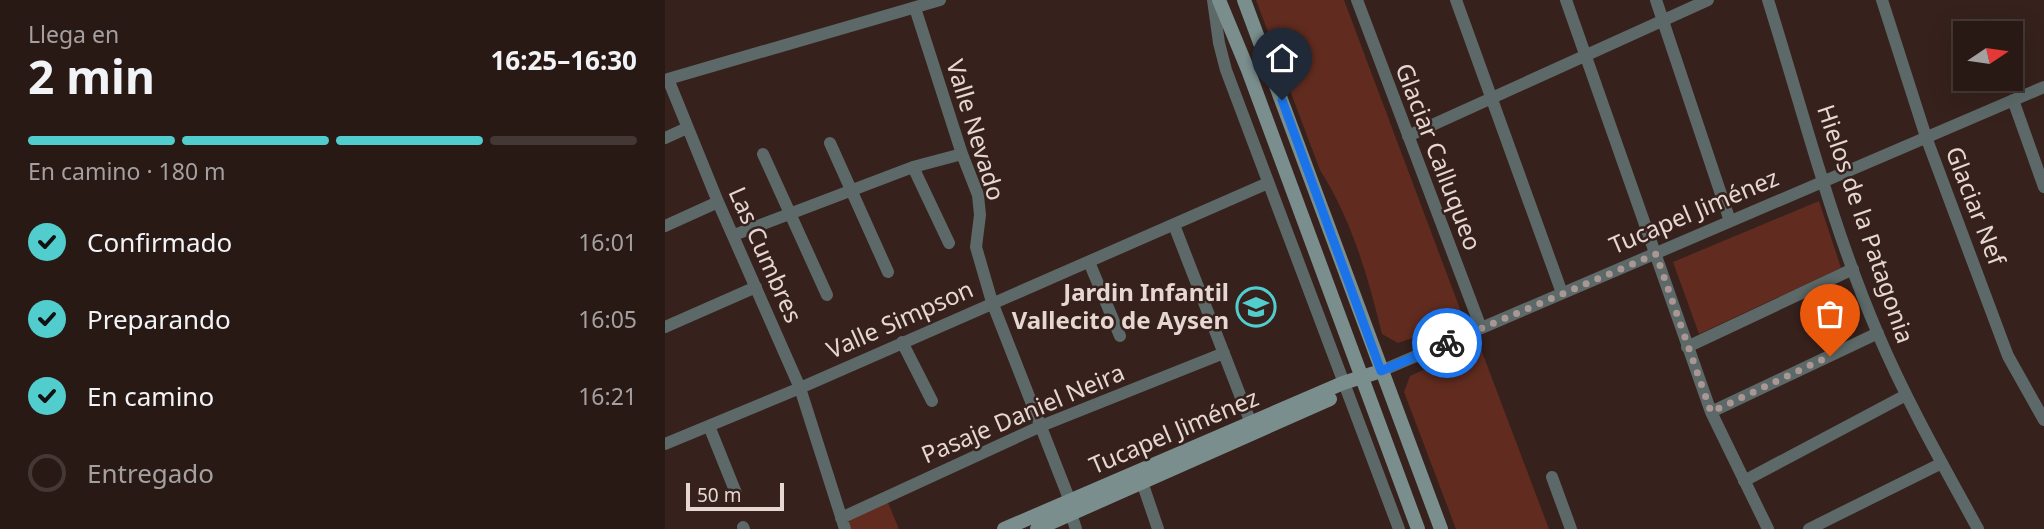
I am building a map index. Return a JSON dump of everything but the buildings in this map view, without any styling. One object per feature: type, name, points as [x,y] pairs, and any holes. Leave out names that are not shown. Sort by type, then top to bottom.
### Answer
[{"type":"main road","points":[[1219,0],[1248,69],[1418,529]]},
{"type":"main road","points":[[1244,0],[1441,529]]},
{"type":"main road","name":"Tucapel Jiménez","points":[[1004,529],[1142,482],[1381,371]]},
{"type":"main road","name":"Tucapel Jiménez","points":[[1037,529],[1070,507],[1254,429]]},
{"type":"street","points":[[915,8],[940,0]]},
{"type":"street","points":[[1213,0],[1226,70],[1399,529]]},
{"type":"street","name":"Glaciar Calluqueo","points":[[1357,0],[1481,328]]},
{"type":"street","points":[[1456,0],[1562,293]]},
{"type":"street","points":[[1566,0],[1711,412],[1769,529]]},
{"type":"street","points":[[1656,0],[1730,221]]},
{"type":"street","points":[[1408,136],[1708,0]]},
{"type":"street","name":"Hielos de la Patagonia","points":[[1768,0],[1853,269],[1906,395],[1974,528]]},
{"type":"street","name":"Glaciar Nef","points":[[1882,0],[1926,137],[2008,356],[2044,420]]},
{"type":"street","name":"Las Cumbres","points":[[843,523],[800,388],[718,202],[668,79],[915,8]]},
{"type":"street","name":"Valle Nevado","points":[[915,8],[980,203],[977,247],[992,302],[1041,426],[1076,529]]},
{"type":"street","name":"Tucapel Jiménez","points":[[1381,371],[2044,87]]},
{"type":"street","points":[[2013,100],[2044,187]]},
{"type":"street","points":[[665,138],[687,128]]},
{"type":"street","points":[[830,143],[888,272]]},
{"type":"street","points":[[763,154],[827,295]]},
{"type":"street","points":[[734,235],[913,167],[962,154]]},
{"type":"street","points":[[913,167],[949,243]]},
{"type":"street","name":"Valle Simpson","points":[[665,444],[800,388],[1268,183]]},
{"type":"street","points":[[665,226],[718,202]]},
{"type":"street","points":[[1174,225],[1254,429]]},
{"type":"street","points":[[1089,261],[1119,336]]},
{"type":"street","points":[[1687,347],[1853,269]]},
{"type":"street","points":[[665,327],[756,287]]},
{"type":"street","points":[[1711,412],[1878,333]]},
{"type":"street","points":[[902,342],[932,401]]},
{"type":"street","name":"Pasaje Daniel Neira","points":[[843,523],[1041,426],[1224,353]]},
{"type":"street","points":[[1744,481],[1906,395]]},
{"type":"street","points":[[709,426],[736,493]]},
{"type":"street","points":[[1808,529],[1942,463]]},
{"type":"street","points":[[1552,477],[1571,529]]},
{"type":"street","points":[[1142,482],[1158,529]]},
{"type":"shaded area","points":[[1256,0],[1344,0],[1460,309],[1456,319],[1447,326],[1398,343],[1382,334],[1358,249],[1320,170]]},
{"type":"shaded area","points":[[1819,201],[1841,268],[1699,334],[1673,262]]},
{"type":"shaded area","points":[[1479,344],[1549,529],[1456,529],[1404,392],[1410,376]]},
{"type":"shaded area","points":[[886,498],[899,529],[849,529],[845,519]]},
{"type":"way so far","points":[[1447,343],[1656,254],[1711,412],[1830,356]]},
{"type":"place","name":"Jardin Infantil Vallecito de Aysen","points":[[1256,307]]},
{"type":"route","points":[[1282,100],[1381,371],[1447,343]]}]
